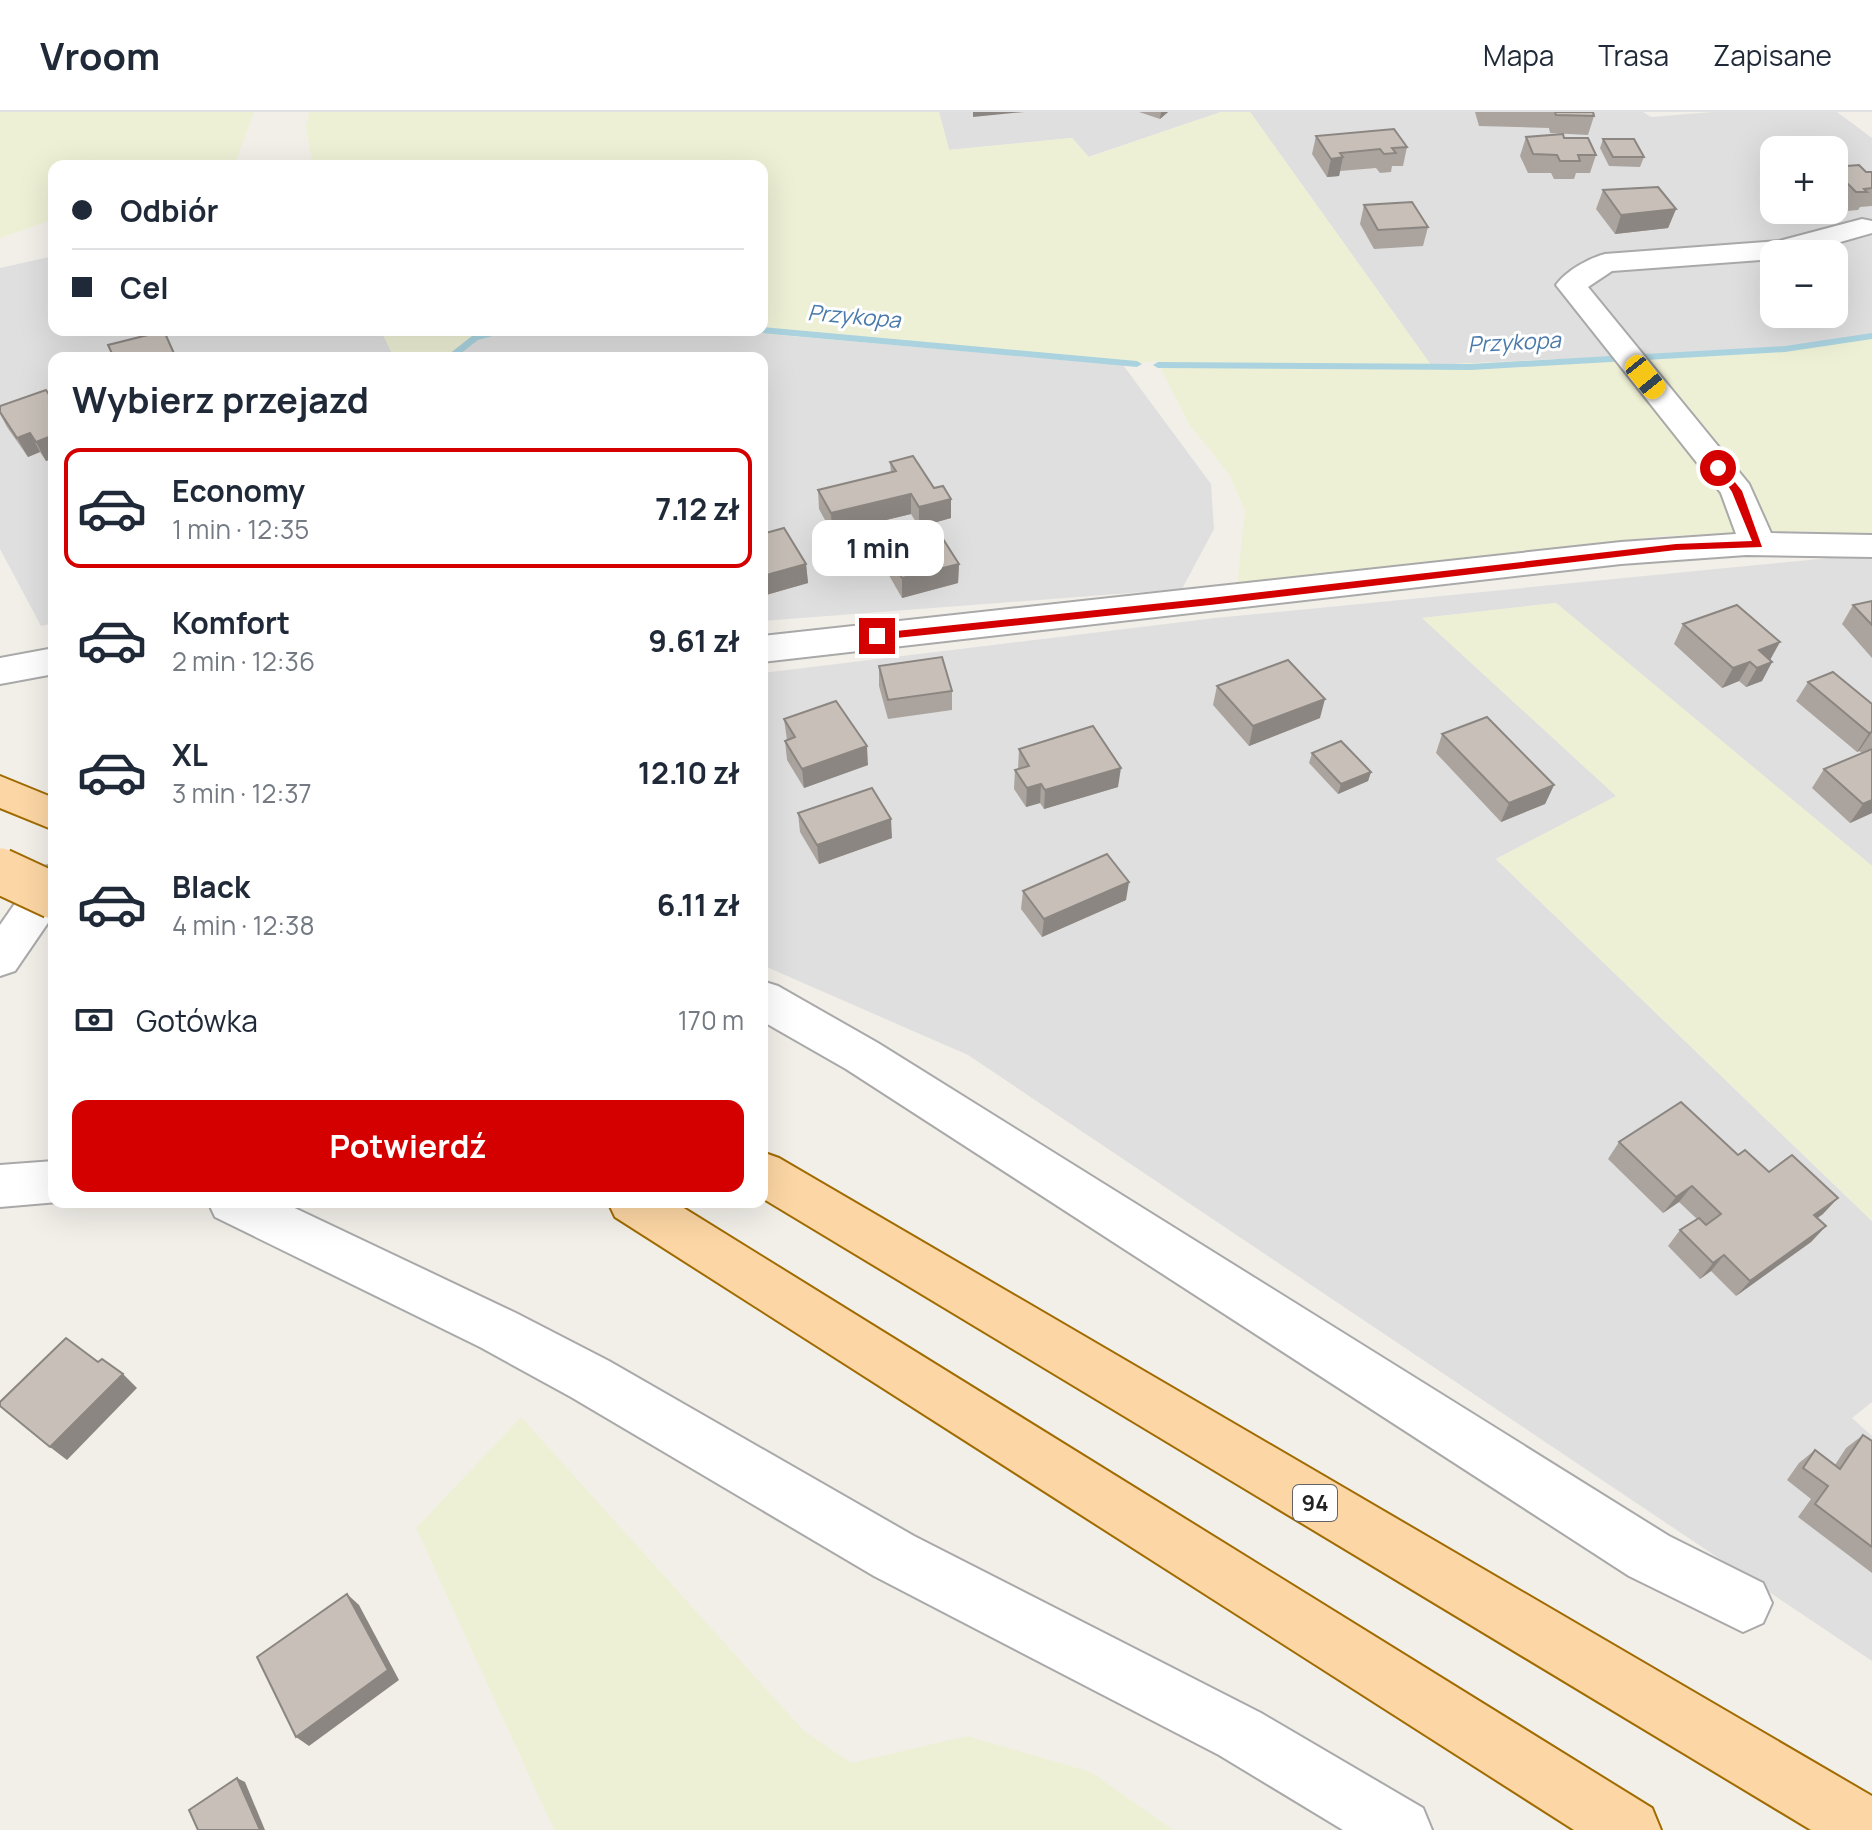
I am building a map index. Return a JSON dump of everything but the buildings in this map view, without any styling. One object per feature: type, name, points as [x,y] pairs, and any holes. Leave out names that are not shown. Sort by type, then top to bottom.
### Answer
[{"type":"main road","points":[[0,791],[48,812]]},
{"type":"main road","points":[[0,871],[48,893]]},
{"type":"main road","name":"94","points":[[768,1177],[1870,1830]]},
{"type":"main road","points":[[642,1208],[1630,1830]]},
{"type":"street","points":[[1758,545],[1737,491],[1571,285],[1605,263],[1780,250],[1862,227]]},
{"type":"street","points":[[768,648],[1210,602],[1676,547],[1821,543],[1872,546]]},
{"type":"street","points":[[0,671],[48,662]]},
{"type":"street","points":[[0,959],[48,889]]},
{"type":"street","points":[[768,1002],[862,1056],[1649,1556],[1743,1603]]},
{"type":"street","points":[[0,1186],[48,1182]]},
{"type":"street","points":[[245,1208],[564,1365],[894,1556],[1240,1734],[1401,1830]]},
{"type":"shaded area","points":[[939,112],[1221,112],[1088,157],[1072,138],[949,150]]},
{"type":"shaded area","points":[[1250,112],[1643,112],[1651,117],[1713,112],[1837,112],[1872,138],[1872,336],[1785,349],[1431,365]]},
{"type":"shaded area","points":[[48,257],[48,336],[384,336],[391,352],[48,352],[48,624],[41,626],[0,549],[0,268]]},
{"type":"shaded area","points":[[768,334],[1123,365],[1211,484],[1214,529],[1182,589],[768,621],[768,352],[454,352],[471,340],[489,336]]},
{"type":"shaded area","points":[[1850,556],[1872,558],[1872,866],[1556,603],[1423,618],[1617,796],[1496,859],[1872,1221],[1872,1402],[1852,1418],[1872,1436],[1872,1661],[968,1055],[768,968],[768,672],[1215,618]]},
{"type":"green space","points":[[0,112],[254,112],[236,160],[48,160],[48,221],[0,238]]},
{"type":"green space","points":[[309,112],[939,112],[949,150],[1072,138],[1089,157],[1221,112],[1250,112],[1431,365],[1785,349],[1872,336],[1872,536],[1805,531],[1661,536],[1237,585],[1245,511],[1229,474],[1189,424],[1157,361],[1123,365],[768,334],[768,160],[312,160],[306,127]]},
{"type":"green space","points":[[384,336],[489,336],[471,340],[454,352],[391,352]]},
{"type":"green space","points":[[1556,603],[1872,866],[1872,1221],[1496,859],[1616,796],[1422,618]]},
{"type":"green space","points":[[521,1417],[803,1730],[851,1763],[967,1736],[1091,1772],[1173,1830],[554,1830],[416,1528]]},
{"type":"waterway","name":"Przykopa","points":[[768,331],[1137,364]]},
{"type":"waterway","name":"Przykopa","points":[[457,352],[475,338],[484,336]]},
{"type":"waterway","name":"Przykopa","points":[[1158,365],[1471,367],[1785,349],[1872,336]]},
{"type":"route","points":[[877,636],[1210,602],[1676,547],[1758,545],[1737,491],[1718,468]]}]
